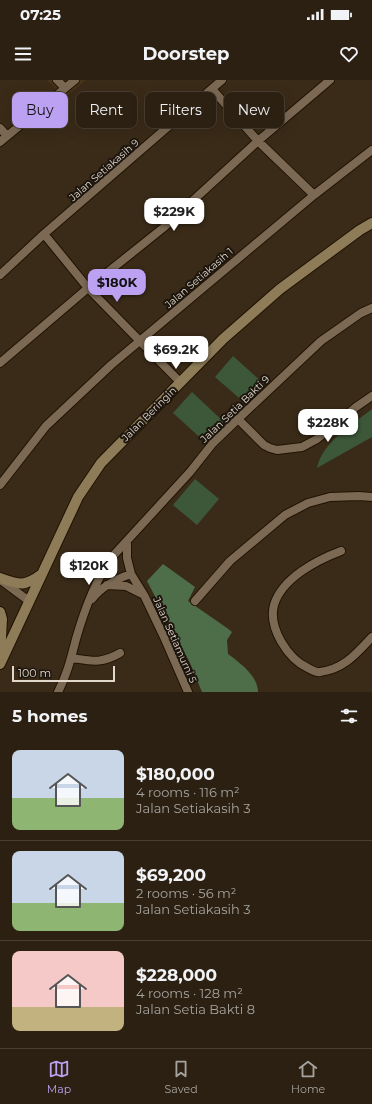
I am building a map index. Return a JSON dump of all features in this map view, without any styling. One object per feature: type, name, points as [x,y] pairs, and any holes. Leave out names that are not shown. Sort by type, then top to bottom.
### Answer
[{"type":"street","points":[[57,80],[65,88]]},
{"type":"street","points":[[0,142],[75,80]]},
{"type":"street","name":"Jalan Setiakasih 9","points":[[0,275],[44,234],[222,80]]},
{"type":"street","points":[[0,363],[88,288],[163,228],[258,141],[330,80]]},
{"type":"street","points":[[212,89],[258,141],[314,195]]},
{"type":"street","points":[[0,128],[7,136]]},
{"type":"street","name":"Jalan Setiakasih 1","points":[[0,485],[46,426],[112,365],[314,195],[372,150]]},
{"type":"street","name":"Jalan Beringin","points":[[0,664],[78,497],[100,463],[223,339],[280,289],[360,230],[372,223]]},
{"type":"street","points":[[44,234],[88,288],[180,382]]},
{"type":"street","name":"Jalan Setia Bakti 9","points":[[58,692],[64,681],[72,658],[82,620],[88,604],[101,572],[112,557],[190,472],[213,443],[238,419],[321,341],[361,313],[372,308]]},
{"type":"street","points":[[238,419],[264,445],[270,448],[277,450],[302,447],[317,439],[372,396]]},
{"type":"street","points":[[195,601],[230,561],[285,515],[308,502],[330,497],[372,497]]},
{"type":"street","name":"Jalan Setiamurni 5","points":[[127,541],[127,558],[131,574],[144,595],[188,692]]},
{"type":"street","points":[[341,551],[309,566],[285,587],[274,606],[274,619],[278,635],[293,659],[302,666],[318,672],[332,670],[345,664],[372,637]]},
{"type":"street","points":[[0,579],[18,585],[31,582],[43,573]]},
{"type":"street","points":[[88,604],[94,595],[106,585],[114,580],[131,574]]},
{"type":"street","points":[[0,579],[29,601]]},
{"type":"street","name":"Jalan Setiamurni 5","points":[[106,585],[126,586],[144,595]]},
{"type":"street","points":[[0,612],[2,619],[0,657]]},
{"type":"street","points":[[72,658],[100,661],[109,659],[120,653]]},
{"type":"shaded area","points":[[47,80],[86,80],[68,95],[68,92],[58,92]]},
{"type":"green space","points":[[233,356],[264,384],[246,404],[215,377]]},
{"type":"green space","points":[[192,392],[224,422],[205,442],[173,413]]},
{"type":"green space","points":[[372,409],[372,437],[317,468],[320,458],[325,450],[339,434]]},
{"type":"green space","points":[[195,479],[219,499],[197,525],[173,505]]},
{"type":"green space","points":[[163,564],[195,587],[188,601],[232,632],[227,640],[228,654],[252,675],[258,692],[202,692],[190,663],[147,581]]}]
